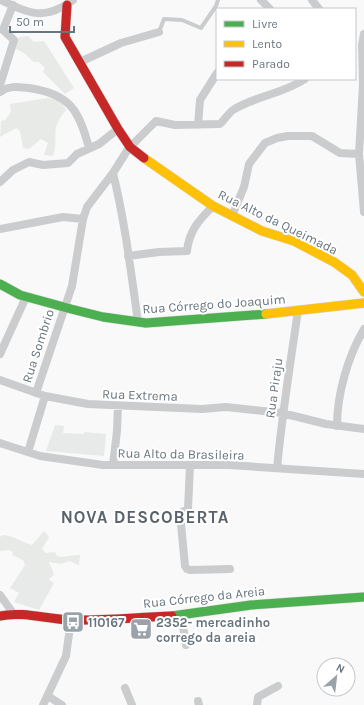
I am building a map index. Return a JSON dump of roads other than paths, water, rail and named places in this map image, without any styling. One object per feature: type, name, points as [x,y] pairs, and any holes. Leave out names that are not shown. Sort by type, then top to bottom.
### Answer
[{"type":"street","points":[[1,0],[13,6],[45,14],[55,11],[70,2]]},
{"type":"street","points":[[312,0],[318,8]]},
{"type":"street","name":"Rua Alto da Queimada","points":[[70,2],[66,37],[118,129],[130,146],[162,172],[213,206],[262,231],[294,241],[334,262],[352,275],[364,292]]},
{"type":"street","points":[[0,85],[14,40],[3,30],[13,6]]},
{"type":"street","points":[[80,62],[121,43],[159,32]]},
{"type":"street","points":[[364,34],[358,45],[363,54],[362,132],[359,154],[364,212]]},
{"type":"street","points":[[198,124],[200,100],[216,75]]},
{"type":"street","name":"Rua Sombrio","points":[[36,393],[72,286],[83,219],[87,207],[113,173],[130,146],[156,121],[175,125],[220,124],[232,111],[248,103],[296,86],[304,80]]},
{"type":"street","points":[[0,92],[6,87],[19,87],[42,90],[60,97],[74,108],[83,124],[89,148]]},
{"type":"street","points":[[0,182],[13,170],[29,162],[43,165],[68,162],[89,148],[99,144],[118,129]]},
{"type":"street","points":[[232,216],[244,187],[249,164],[265,143],[277,138],[288,136],[312,136],[340,153],[359,154]]},
{"type":"street","points":[[113,173],[123,214],[124,236],[138,322]]},
{"type":"street","points":[[128,256],[159,252],[187,251],[190,233],[198,220],[213,206]]},
{"type":"street","points":[[0,229],[63,217],[83,219]]},
{"type":"street","name":"Rua Córrego do Joaquim","points":[[0,284],[9,290],[26,297],[103,317],[138,322],[298,311],[364,303]]},
{"type":"street","points":[[0,354],[26,297]]},
{"type":"street","name":"Rua Piraju","points":[[277,468],[282,414],[298,311]]},
{"type":"street","points":[[337,426],[342,392],[352,352],[364,329]]},
{"type":"street","name":"Rua Extrema","points":[[0,380],[45,396],[88,404],[202,410],[226,407],[282,414],[337,426],[364,429]]},
{"type":"street","name":"Rua Sombrio","points":[[28,452],[45,396]]},
{"type":"street","points":[[113,465],[118,406]]},
{"type":"street","name":"Rua Alto da Brasileira","points":[[0,443],[28,452],[63,460],[113,465],[190,465],[277,468],[364,474]]},
{"type":"street","points":[[190,465],[188,509],[180,513],[186,569],[230,569]]},
{"type":"street","points":[[0,595],[13,612],[0,616]]},
{"type":"street","name":"Rua Córrego da Areia","points":[[13,612],[39,618],[71,620],[181,615],[264,603],[364,597]]},
{"type":"street","points":[[181,615],[186,645]]},
{"type":"street","points":[[43,705],[66,656],[71,620]]},
{"type":"street","points":[[257,705],[258,698],[278,686]]},
{"type":"street","points":[[125,688],[132,705]]},
{"type":"street","points":[[48,696],[62,705]]},
{"type":"lane","points":[[159,32],[164,19],[182,20],[201,28],[216,6],[218,0]]},
{"type":"place","name":"110167","points":[[73,622]]},
{"type":"place","name":"2352- mercadinho corrego da areia","points":[[141,629]]},
{"type":"district","name":"NOVA DESCOBERTA","points":[[145,517]]}]
